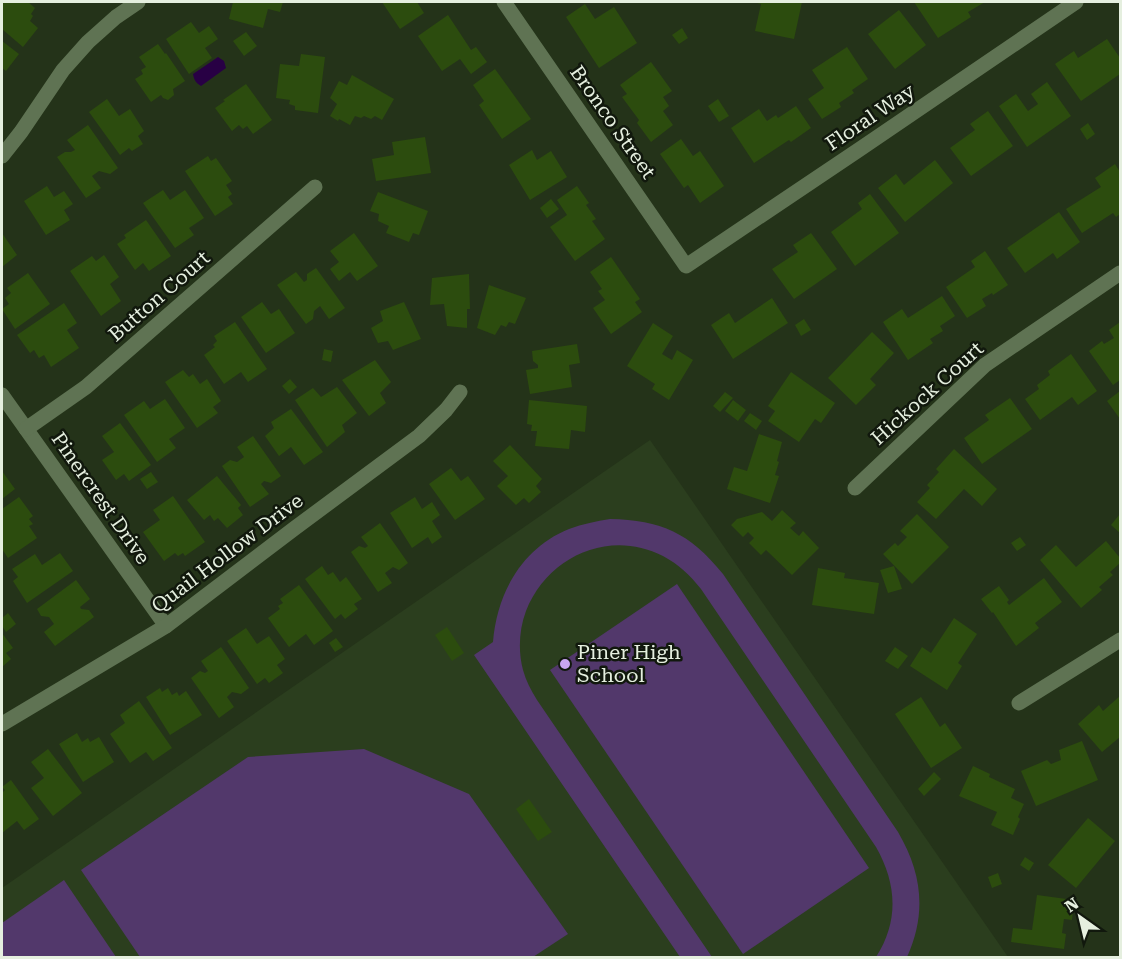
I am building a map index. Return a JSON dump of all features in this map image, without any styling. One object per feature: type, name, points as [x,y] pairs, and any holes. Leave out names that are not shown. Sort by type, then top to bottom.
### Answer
[{"type":"street","points":[[2,156],[63,70],[88,42],[116,17],[138,2]]},
{"type":"street","name":"Bronco Street","points":[[504,2],[687,266]]},
{"type":"street","name":"Floral Way","points":[[687,266],[1076,2]]},
{"type":"street","name":"Button Court","points":[[26,429],[86,387],[315,187]]},
{"type":"street","name":"Hickock Court","points":[[855,488],[985,365],[1120,273]]},
{"type":"street","name":"Quail Hollow Drive","points":[[2,724],[166,626],[419,436],[446,410],[460,392]]},
{"type":"street","name":"Pinercrest Drive","points":[[2,395],[166,626]]},
{"type":"street","points":[[1019,703],[1120,640]]},
{"type":"shaded area","points":[[218,57],[224,61],[226,68],[201,86],[193,74]]},
{"type":"shaded area","name":"Piner High School","points":[[650,440],[1008,957],[2,957],[2,888]]},
{"type":"shaded area","points":[[610,519],[645,522],[659,526],[686,539],[711,560],[723,574],[898,832],[912,863],[919,893],[917,925],[907,957],[876,957],[889,930],[892,902],[888,875],[876,847],[701,589],[674,563],[642,548],[622,545],[601,547],[564,562],[536,592],[526,611],[520,640],[520,656],[526,678],[537,700],[712,957],[680,957],[474,655],[493,642],[495,624],[506,590],[525,560],[552,537],[569,529]]},
{"type":"shaded area","points":[[677,584],[869,868],[743,954],[550,670]]},
{"type":"shaded area","points":[[364,749],[469,794],[568,934],[533,957],[140,957],[81,870],[248,757]]},
{"type":"shaded area","points":[[64,880],[116,957],[2,957],[2,923]]},
{"type":"building","points":[[3,2],[28,2],[35,8],[30,21],[38,28],[23,47],[2,29]]},
{"type":"building","points":[[233,2],[283,2],[280,12],[268,9],[263,28],[229,19]]},
{"type":"building","points":[[382,2],[417,2],[424,13],[400,29]]},
{"type":"building","points":[[753,2],[802,2],[794,39],[755,31],[761,4]]},
{"type":"building","points":[[914,2],[985,2],[968,12],[971,17],[938,38]]},
{"type":"building","points":[[585,4],[595,19],[614,7],[637,43],[599,68],[566,17]]},
{"type":"building","points":[[899,10],[926,45],[895,69],[868,34]]},
{"type":"building","points":[[448,15],[471,50],[476,47],[487,62],[471,74],[460,59],[442,71],[418,36]]},
{"type":"building","points":[[191,22],[199,33],[209,26],[218,39],[205,48],[212,58],[189,74],[166,39]]},
{"type":"building","points":[[682,28],[688,38],[679,44],[672,35]]},
{"type":"building","points":[[246,32],[257,46],[244,56],[233,41]]},
{"type":"building","points":[[1107,39],[1120,58],[1120,74],[1081,101],[1055,64],[1074,51],[1078,58]]},
{"type":"building","points":[[2,41],[19,54],[6,71],[2,68]]},
{"type":"building","points":[[158,44],[185,81],[173,89],[174,95],[168,100],[161,95],[151,102],[135,79],[143,74],[141,70],[146,67],[139,57]]},
{"type":"building","points":[[847,47],[868,79],[852,90],[854,93],[839,103],[841,107],[822,119],[808,99],[824,88],[812,70]]},
{"type":"building","points":[[301,54],[325,57],[318,113],[295,110],[295,106],[289,104],[290,100],[276,98],[280,64],[299,66]]},
{"type":"building","points":[[651,62],[672,91],[663,97],[669,106],[663,111],[673,125],[651,142],[637,123],[639,120],[622,97],[627,94],[620,85]]},
{"type":"building","points":[[495,69],[531,119],[502,139],[479,105],[484,101],[473,85]]},
{"type":"building","points":[[352,75],[394,99],[382,120],[375,116],[371,119],[355,116],[350,125],[330,116],[337,104],[330,98],[339,81],[347,85]]},
{"type":"building","points":[[1047,82],[1071,116],[1027,147],[999,106],[1016,94],[1028,111],[1038,104],[1031,94]]},
{"type":"building","points":[[246,84],[272,120],[253,134],[247,126],[243,129],[239,125],[232,131],[215,108]]},
{"type":"building","points":[[107,99],[119,116],[130,109],[144,131],[138,136],[143,144],[132,151],[129,148],[120,155],[89,112]]},
{"type":"building","points":[[718,99],[729,116],[719,122],[708,106]]},
{"type":"building","points":[[796,106],[811,128],[754,163],[731,128],[759,109],[767,121],[776,115],[778,118]]},
{"type":"building","points":[[988,111],[1013,146],[971,176],[950,148],[975,130],[970,124]]},
{"type":"building","points":[[1088,123],[1095,134],[1087,140],[1080,129]]},
{"type":"building","points":[[88,125],[118,168],[110,174],[99,171],[92,176],[101,188],[86,198],[57,157],[75,150],[67,140]]},
{"type":"building","points":[[425,137],[431,173],[376,181],[372,159],[394,155],[392,142]]},
{"type":"building","points":[[681,139],[693,156],[700,151],[724,186],[700,203],[688,185],[684,188],[660,154]]},
{"type":"building","points":[[532,150],[537,160],[551,151],[567,177],[530,200],[509,165]]},
{"type":"building","points":[[208,156],[211,161],[216,158],[232,181],[226,185],[232,194],[228,197],[233,204],[215,216],[185,171]]},
{"type":"building","points":[[935,160],[953,183],[905,222],[878,188],[896,174],[904,185]]},
{"type":"building","points":[[1115,164],[1120,172],[1120,214],[1116,217],[1113,213],[1082,233],[1066,209],[1101,187],[1095,178]]},
{"type":"building","points":[[47,186],[54,197],[64,191],[73,204],[64,210],[70,220],[46,235],[24,201]]},
{"type":"building","points":[[577,186],[589,203],[586,205],[596,219],[592,221],[605,239],[575,261],[550,227],[567,215],[557,200]]},
{"type":"building","points":[[163,190],[170,200],[185,190],[204,218],[189,228],[194,235],[175,248],[143,203]]},
{"type":"building","points":[[378,192],[428,211],[419,235],[413,233],[409,242],[386,233],[389,226],[378,221],[379,214],[370,211]]},
{"type":"building","points":[[870,194],[899,233],[855,266],[831,232],[862,209],[858,203]]},
{"type":"building","points":[[551,199],[559,209],[547,218],[540,208]]},
{"type":"building","points":[[1059,212],[1080,242],[1057,259],[1053,253],[1025,273],[1007,248]]},
{"type":"building","points":[[146,220],[171,256],[149,271],[143,263],[135,270],[117,244],[126,238],[124,235]]},
{"type":"building","points":[[2,233],[17,255],[2,267]]},
{"type":"building","points":[[354,233],[378,266],[357,281],[350,272],[339,281],[330,269],[339,262],[330,251]]},
{"type":"building","points":[[811,233],[837,269],[794,299],[772,269],[798,252],[793,245]]},
{"type":"building","points":[[985,251],[1008,285],[982,299],[986,306],[967,318],[946,287],[975,267],[971,261]]},
{"type":"building","points":[[104,255],[119,277],[110,284],[121,301],[101,316],[70,271],[92,256],[96,261]]},
{"type":"building","points":[[611,257],[640,299],[635,302],[642,312],[611,334],[593,308],[605,300],[598,291],[602,289],[590,272]]},
{"type":"building","points":[[316,268],[345,308],[329,319],[320,306],[314,311],[313,319],[306,324],[277,285],[296,272],[304,282],[307,280],[307,274]]},
{"type":"building","points":[[28,273],[50,304],[15,329],[2,309],[9,304],[5,298],[11,293],[7,288]]},
{"type":"building","points":[[469,274],[470,309],[467,309],[467,328],[447,326],[444,304],[430,305],[432,278]]},
{"type":"building","points":[[489,285],[526,298],[515,324],[509,322],[506,327],[501,325],[495,335],[477,328]]},
{"type":"building","points":[[942,296],[955,316],[940,326],[943,331],[930,339],[933,343],[908,360],[883,322],[902,309],[908,318]]},
{"type":"building","points":[[772,298],[788,323],[733,359],[711,325],[729,313],[735,323]]},
{"type":"building","points":[[262,302],[271,314],[279,309],[295,333],[266,353],[241,317]]},
{"type":"building","points":[[404,302],[421,339],[393,350],[388,341],[378,343],[371,328],[383,321],[380,311]]},
{"type":"building","points":[[64,303],[77,323],[67,330],[79,348],[51,367],[44,355],[39,358],[34,350],[30,353],[17,335]]},
{"type":"building","points":[[804,319],[811,330],[801,336],[795,325]]},
{"type":"building","points":[[235,322],[267,369],[248,382],[241,372],[224,384],[204,355],[215,347],[213,345],[217,341],[214,336]]},
{"type":"building","points":[[1120,322],[1120,380],[1113,385],[1089,351],[1102,341],[1104,344],[1114,338],[1109,330]]},
{"type":"building","points":[[653,323],[673,336],[662,354],[672,360],[677,350],[693,360],[669,400],[652,389],[655,384],[627,366]]},
{"type":"building","points":[[872,332],[894,353],[870,379],[876,385],[856,405],[828,378]]},
{"type":"building","points":[[577,344],[580,363],[569,365],[572,387],[530,394],[526,370],[538,368],[533,361],[532,351]]},
{"type":"building","points":[[324,349],[333,351],[331,362],[322,360]]},
{"type":"building","points":[[1071,354],[1097,391],[1078,405],[1072,397],[1040,420],[1025,399],[1039,389],[1037,385],[1050,375],[1048,371]]},
{"type":"building","points":[[375,360],[391,382],[380,393],[386,403],[369,416],[342,380]]},
{"type":"building","points":[[183,370],[189,377],[193,374],[200,384],[207,379],[221,401],[213,407],[218,413],[197,428],[165,382]]},
{"type":"building","points":[[791,372],[835,403],[821,423],[815,419],[799,442],[768,421],[775,411],[768,406]]},
{"type":"building","points":[[290,379],[297,387],[289,394],[282,386]]},
{"type":"building","points":[[337,387],[357,413],[342,425],[345,432],[327,447],[295,400],[313,388],[321,397]]},
{"type":"building","points":[[1120,391],[1120,419],[1107,401]]},
{"type":"building","points":[[725,392],[733,398],[720,412],[713,406]]},
{"type":"building","points":[[1010,398],[1032,429],[982,464],[964,438],[989,420],[985,415]]},
{"type":"building","points":[[165,399],[185,428],[169,439],[176,448],[157,462],[124,415],[144,401],[150,409]]},
{"type":"building","points":[[529,400],[587,406],[585,432],[571,430],[569,449],[535,446],[537,431],[531,431],[532,425],[527,424]]},
{"type":"building","points":[[733,400],[746,410],[738,421],[725,411]]},
{"type":"building","points":[[291,409],[323,452],[304,465],[291,447],[279,456],[265,436],[274,428],[271,422]]},
{"type":"building","points":[[750,413],[762,421],[756,430],[744,421]]},
{"type":"building","points":[[120,423],[151,465],[129,481],[124,474],[116,480],[102,460],[114,452],[102,436]]},
{"type":"building","points":[[759,434],[782,442],[775,475],[779,476],[770,503],[727,489],[734,467],[747,471]]},
{"type":"building","points":[[253,436],[281,476],[271,483],[264,481],[261,484],[269,494],[250,507],[222,466],[230,460],[237,462],[244,457],[237,447]]},
{"type":"building","points":[[510,445],[542,479],[536,486],[541,492],[529,503],[524,498],[516,505],[497,486],[508,476],[493,461]]},
{"type":"building","points":[[954,449],[997,489],[982,506],[964,489],[936,519],[917,502],[930,488],[927,485],[939,472],[936,469]]},
{"type":"building","points":[[451,468],[461,481],[468,476],[485,499],[455,520],[429,484]]},
{"type":"building","points":[[2,471],[15,489],[2,499]]},
{"type":"building","points":[[151,472],[158,482],[147,489],[140,479]]},
{"type":"building","points":[[217,476],[241,505],[238,508],[243,515],[227,528],[218,518],[214,521],[210,515],[204,520],[187,500]]},
{"type":"building","points":[[173,496],[205,542],[185,556],[183,553],[178,556],[175,553],[164,561],[143,532],[160,520],[153,510]]},
{"type":"building","points":[[19,497],[33,516],[29,519],[33,524],[29,526],[37,538],[8,558],[2,549],[2,509]]},
{"type":"building","points":[[415,497],[422,509],[432,502],[440,515],[432,521],[442,537],[432,544],[428,537],[412,548],[390,513]]},
{"type":"building","points":[[782,510],[796,523],[790,528],[799,536],[803,531],[819,548],[792,575],[766,550],[761,555],[749,543],[754,538],[748,532],[743,537],[731,525],[737,519],[762,512],[772,521]]},
{"type":"building","points":[[917,514],[949,547],[912,584],[883,554],[895,543],[898,546],[907,537],[900,531]]},
{"type":"building","points":[[1120,514],[1120,533],[1111,525]]},
{"type":"building","points":[[380,523],[408,563],[399,570],[393,567],[385,573],[392,583],[378,592],[351,552],[359,546],[365,548],[368,546],[361,537]]},
{"type":"building","points":[[1020,537],[1026,545],[1017,551],[1011,543]]},
{"type":"building","points":[[1106,541],[1120,558],[1120,563],[1110,572],[1113,575],[1099,587],[1102,590],[1081,608],[1040,560],[1056,545],[1076,567]]},
{"type":"building","points":[[60,553],[73,571],[27,603],[13,581],[18,577],[12,569],[35,554],[42,565]]},
{"type":"building","points":[[322,566],[328,575],[333,572],[340,582],[346,577],[362,599],[354,604],[358,609],[345,619],[341,614],[335,619],[305,579]]},
{"type":"building","points":[[894,566],[902,589],[888,593],[880,570]]},
{"type":"building","points":[[818,568],[845,573],[844,578],[879,583],[874,614],[812,605]]},
{"type":"building","points":[[1044,578],[1062,602],[1035,623],[1039,628],[1016,646],[993,612],[981,599],[999,586],[1009,600],[1007,602],[1009,605]]},
{"type":"building","points":[[76,580],[90,599],[80,607],[89,610],[94,617],[55,646],[44,632],[54,624],[49,617],[41,616],[37,609]]},
{"type":"building","points":[[299,585],[333,631],[314,645],[306,634],[289,647],[268,618],[280,609],[278,606],[283,603],[280,599]]},
{"type":"building","points":[[8,613],[16,624],[6,632],[2,626],[2,618]]},
{"type":"building","points":[[954,618],[977,634],[958,663],[962,666],[947,690],[910,666],[922,647],[931,653]]},
{"type":"building","points":[[447,627],[464,653],[452,661],[435,635]]},
{"type":"building","points":[[246,628],[257,644],[269,636],[285,659],[277,665],[283,673],[269,683],[265,678],[257,684],[227,641]]},
{"type":"building","points":[[2,633],[13,648],[6,653],[11,659],[2,667]]},
{"type":"building","points":[[336,638],[343,647],[335,652],[329,643]]},
{"type":"building","points":[[221,647],[249,688],[241,694],[232,692],[227,697],[234,707],[219,718],[191,678],[200,671],[205,673],[208,671],[201,661]]},
{"type":"building","points":[[895,647],[908,656],[898,669],[885,661]]},
{"type":"building","points":[[160,688],[162,692],[168,688],[172,695],[177,692],[179,696],[186,691],[202,715],[170,735],[146,697]]},
{"type":"building","points":[[1120,696],[1120,737],[1102,752],[1078,724],[1099,705],[1103,711]]},
{"type":"building","points":[[921,697],[940,727],[945,723],[962,748],[931,768],[895,714]]},
{"type":"building","points":[[139,701],[172,748],[153,761],[146,752],[130,763],[110,734],[125,723],[120,715]]},
{"type":"building","points":[[77,733],[82,742],[88,738],[90,742],[99,737],[114,762],[83,782],[59,744]]},
{"type":"building","points":[[1082,741],[1098,780],[1036,806],[1021,771],[1047,760],[1051,764],[1061,760],[1059,750]]},
{"type":"building","points":[[48,749],[82,793],[53,816],[31,788],[44,778],[31,762]]},
{"type":"building","points":[[973,766],[990,774],[989,777],[1015,789],[1011,798],[1024,804],[1013,835],[991,825],[997,812],[959,796]]},
{"type":"building","points":[[934,772],[941,779],[924,796],[918,789]]},
{"type":"building","points":[[11,780],[39,819],[24,830],[17,821],[2,833],[2,793],[5,790],[2,787]]},
{"type":"building","points":[[529,799],[552,832],[538,841],[516,809]]},
{"type":"building","points":[[1088,818],[1115,841],[1076,888],[1048,865]]},
{"type":"building","points":[[1025,857],[1034,863],[1029,871],[1020,865]]},
{"type":"building","points":[[998,873],[1002,884],[992,888],[988,877]]},
{"type":"building","points":[[1037,895],[1074,900],[1072,920],[1064,919],[1062,933],[1066,934],[1064,949],[1011,942],[1013,928],[1032,930]]},
{"type":"place","name":"Piner High School","points":[[565,664]]}]
